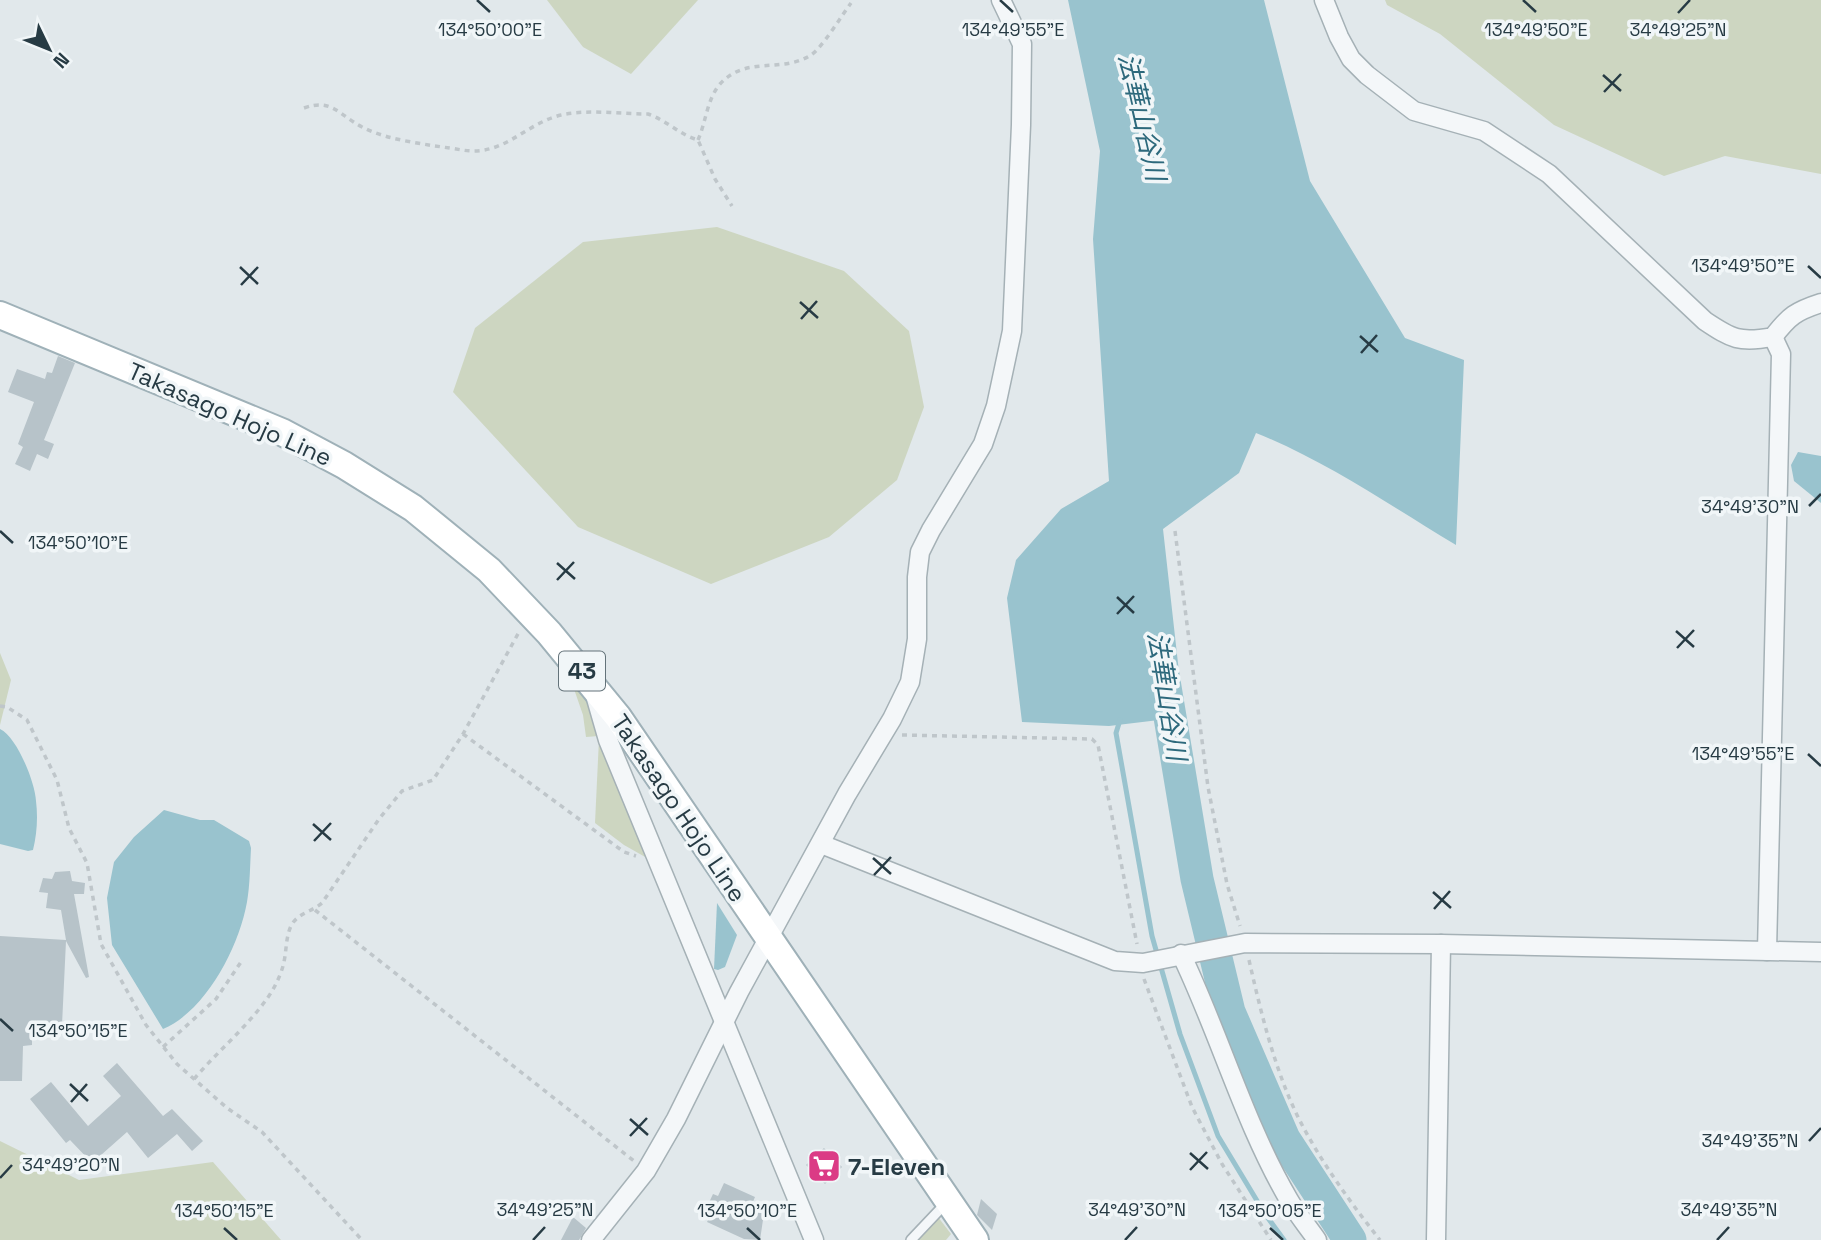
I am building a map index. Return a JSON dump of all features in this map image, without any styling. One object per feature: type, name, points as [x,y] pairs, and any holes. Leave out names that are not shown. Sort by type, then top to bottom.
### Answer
[{"type":"main road","name":"Takasago Hojo Line","points":[[0,315],[282,432],[344,465],[413,508],[489,569],[592,683],[618,717],[975,1240]]},
{"type":"street","points":[[594,1239],[646,1171],[676,1119],[724,1020],[910,682],[917,639],[917,577],[920,552],[983,444],[996,406],[1012,331],[1022,44],[1001,0]]},
{"type":"street","points":[[1324,0],[1339,37],[1352,59],[1390,94],[1414,111],[1484,131],[1549,174],[1705,321],[1730,338],[1756,340],[1773,337],[1789,316],[1821,303]]},
{"type":"street","points":[[1767,951],[1781,354],[1773,337]]},
{"type":"street","points":[[592,683],[608,740],[814,1240]]},
{"type":"street","points":[[821,844],[1115,961],[1140,963],[1245,943],[1821,952]]},
{"type":"street","points":[[1436,1240],[1441,944]]},
{"type":"street","points":[[1174,955],[1195,984],[1250,1122],[1289,1201],[1317,1240]]},
{"type":"lane","points":[[911,1240],[948,1201]]},
{"type":"path","points":[[732,206],[715,178],[698,140],[710,101],[718,87],[728,76],[742,68],[777,65],[813,54],[851,3]]},
{"type":"path","points":[[304,108],[318,103],[379,134],[479,152],[501,146],[560,116],[587,113],[648,114],[659,118],[685,136],[698,140]]},
{"type":"path","points":[[1175,531],[1209,787],[1227,884],[1245,943],[1264,1026],[1299,1118],[1343,1193],[1380,1240]]},
{"type":"path","points":[[194,1079],[268,998],[283,968],[293,923],[301,914],[314,910],[322,903],[379,819],[402,791],[433,780],[463,734],[530,612]]},
{"type":"path","points":[[0,706],[7,707],[27,720],[46,755],[57,780],[69,828],[87,863],[101,944],[146,1025],[163,1048],[194,1079],[227,1108],[262,1132],[362,1240]]},
{"type":"path","points":[[463,734],[624,852],[660,866]]},
{"type":"path","points":[[882,735],[1092,739],[1098,745],[1140,963],[1192,1107],[1222,1164],[1270,1240]]},
{"type":"path","points":[[314,910],[646,1171]]},
{"type":"path","points":[[163,1048],[216,999],[241,962]]},
{"type":"green space","points":[[547,0],[698,0],[631,74],[583,47]]},
{"type":"green space","points":[[1385,0],[1821,0],[1821,174],[1725,156],[1664,176],[1554,125],[1440,34],[1387,5]]},
{"type":"green space","points":[[717,227],[844,271],[909,331],[924,407],[897,480],[829,537],[711,584],[578,527],[453,392],[475,328],[583,242]]},
{"type":"green space","points":[[0,653],[11,680],[0,725]]},
{"type":"green space","points":[[565,663],[591,703],[599,736],[586,737],[583,715]]},
{"type":"green space","points":[[599,739],[650,855],[647,858],[595,823]]},
{"type":"green space","points":[[0,1141],[79,1180],[213,1162],[281,1240],[0,1240]]},
{"type":"green space","points":[[938,1217],[951,1234],[946,1240],[917,1240]]},
{"type":"water","points":[[1068,0],[1264,0],[1310,181],[1405,338],[1464,360],[1456,545],[1333,470],[1256,433],[1239,473],[1163,529],[1184,717],[1109,726],[1022,722],[1007,598],[1016,560],[1061,509],[1109,481],[1093,239],[1100,151]]},
{"type":"water","points":[[1798,452],[1821,456],[1821,503],[1794,481],[1791,465]]},
{"type":"water","points":[[0,729],[19,750],[35,793],[37,813],[33,850],[0,844]]},
{"type":"water","points":[[164,810],[200,820],[214,820],[249,841],[251,848],[247,902],[237,938],[228,957],[218,976],[193,1008],[163,1029],[112,945],[107,898],[114,862],[134,837]]},
{"type":"water","points":[[717,903],[737,935],[725,967],[718,970],[714,969]]},
{"type":"building","points":[[58,356],[75,363],[44,440],[54,444],[48,459],[37,454],[30,471],[15,464],[23,447],[18,444],[34,402],[8,392],[17,369],[45,379],[47,372],[52,373]]},
{"type":"building","points":[[70,871],[72,881],[85,883],[84,894],[74,894],[89,977],[86,978],[66,941],[62,1025],[32,1024],[32,1045],[23,1046],[22,1081],[0,1081],[0,936],[66,940],[61,910],[46,908],[48,893],[39,892],[43,878],[52,879],[55,872]]},
{"type":"building","points":[[117,1063],[163,1116],[172,1109],[203,1141],[192,1151],[177,1134],[148,1158],[127,1132],[92,1163],[70,1140],[66,1143],[30,1099],[51,1082],[88,1126],[121,1096],[103,1076]]},
{"type":"building","name":"7-Eleven","points":[[824,1148],[842,1167],[825,1184],[806,1165]]},
{"type":"building","points":[[724,1183],[755,1197],[749,1211],[764,1213],[760,1240],[744,1239],[707,1222],[711,1214],[705,1211],[713,1194],[718,1196]]},
{"type":"building","points":[[981,1199],[997,1214],[992,1230],[977,1215]]},
{"type":"building","points":[[573,1217],[586,1228],[579,1240],[561,1240]]},
{"type":"waterway","name":"法華山谷川","points":[[1163,675],[1197,879],[1229,1012],[1284,1139],[1350,1240]]},
{"type":"waterway","points":[[1120,720],[1116,733],[1152,936],[1180,1034],[1218,1136],[1265,1214],[1284,1240]]},
{"type":"place","name":"7-Eleven","points":[[824,1166]]}]
